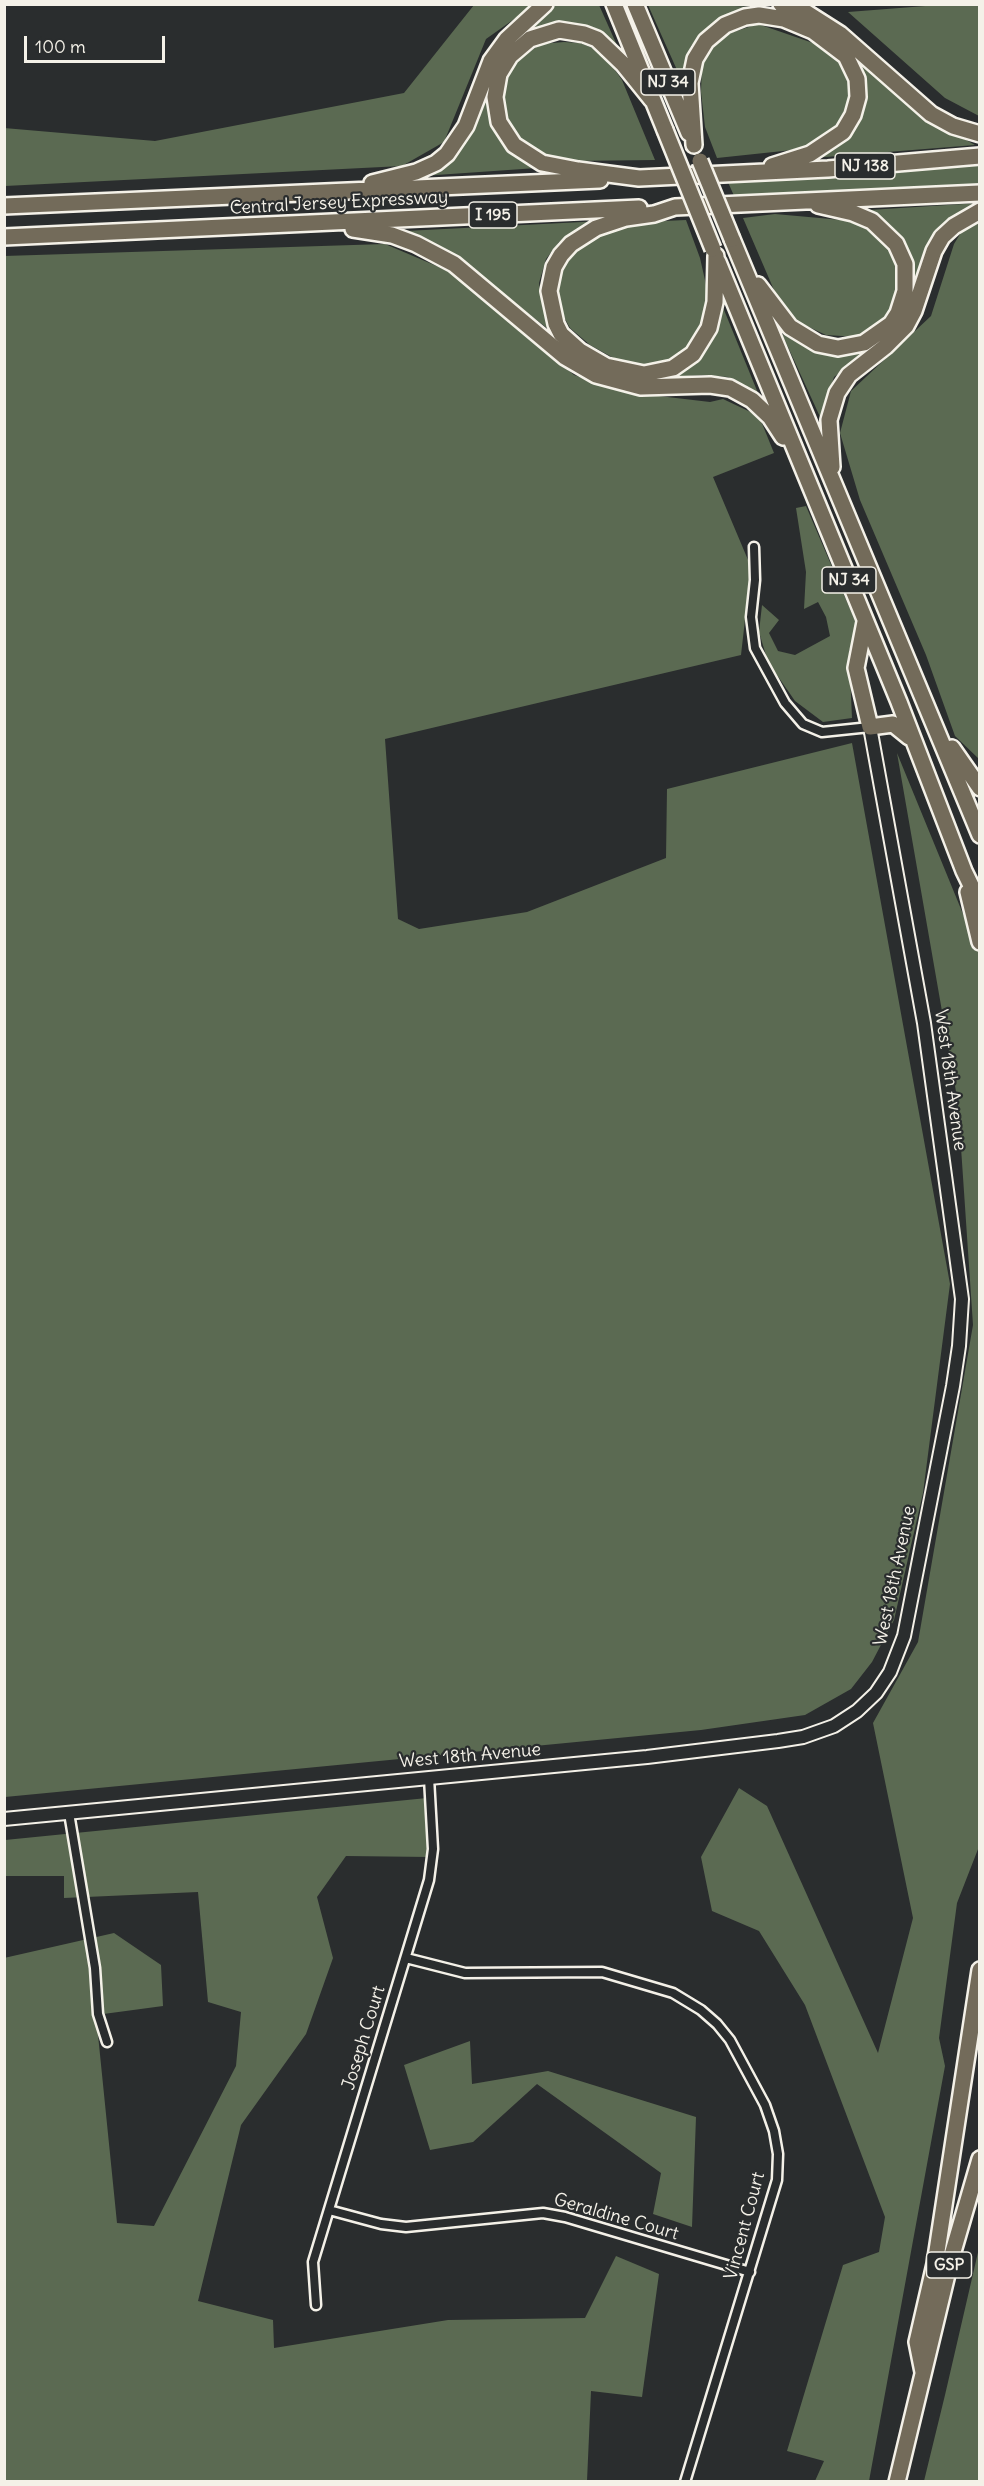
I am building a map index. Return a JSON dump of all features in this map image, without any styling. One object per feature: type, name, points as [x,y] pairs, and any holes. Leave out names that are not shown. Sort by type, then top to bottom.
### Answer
[{"type":"highway","points":[[330,191],[416,172],[436,163],[447,154],[466,126],[495,54],[507,39],[545,4]]},
{"type":"highway","name":"NJ 34","points":[[614,4],[796,457],[899,702],[911,739],[964,871],[980,904]]},
{"type":"highway","name":"NJ 34","points":[[635,4],[980,835]]},
{"type":"highway","points":[[781,4],[807,14],[840,34],[931,114],[953,126],[980,134]]},
{"type":"highway","points":[[694,145],[690,97],[692,70],[700,49],[715,31],[731,22],[759,15],[784,19],[813,31],[836,47],[854,69],[858,97],[854,115],[843,132],[820,148],[801,157],[750,172]]},
{"type":"highway","points":[[639,178],[552,166],[527,155],[514,145],[502,128],[495,109],[495,90],[504,64],[519,46],[546,33],[571,31],[597,39],[623,64],[652,100]]},
{"type":"highway","name":"NJ 138","points":[[639,178],[905,164],[980,156]]},
{"type":"highway","name":"Central Jersey Expressway","points":[[4,206],[639,178]]},
{"type":"highway","name":"NJ 138","points":[[675,207],[980,193]]},
{"type":"highway","points":[[742,262],[782,319],[807,340],[838,348],[864,343],[885,330],[898,313],[906,291],[905,264],[896,244],[882,228],[861,216],[800,201]]},
{"type":"highway","points":[[675,207],[654,214],[626,218],[596,228],[571,244],[555,267],[549,291],[552,313],[561,334],[590,358],[620,370],[653,374],[673,368],[693,354],[709,328],[715,302],[714,253]]},
{"type":"highway","name":"Central Jersey Expressway","points":[[4,237],[675,207]]},
{"type":"highway","points":[[832,479],[829,420],[837,393],[849,375],[886,346],[906,326],[914,311],[934,250],[942,237],[954,226],[980,211]]},
{"type":"highway","points":[[312,223],[392,235],[437,254],[480,283],[565,357],[596,375],[641,387],[710,384],[738,391],[752,400],[770,417],[796,457]]},
{"type":"highway","points":[[865,622],[856,668],[870,727],[893,724],[904,730],[911,739]]},
{"type":"highway","points":[[922,693],[953,750],[980,788]]},
{"type":"highway","points":[[964,871],[980,942]]},
{"type":"highway","points":[[923,2372],[917,2342],[935,2264],[980,1970]]},
{"type":"highway","name":"GSP","points":[[897,2481],[923,2372],[980,2159]]},
{"type":"street","points":[[754,547],[755,580],[751,617],[755,648],[785,703],[795,716],[812,729],[828,732],[870,727]]},
{"type":"street","name":"West 18th Avenue","points":[[4,1819],[713,1750],[802,1737],[834,1725],[857,1711],[883,1684],[895,1660],[910,1608],[953,1386],[960,1336],[962,1299],[924,1023],[870,727]]},
{"type":"street","name":"Joseph Court","points":[[316,2306],[313,2262],[432,1865],[429,1778]]},
{"type":"street","points":[[69,1813],[95,1968],[98,2014],[107,2043]]},
{"type":"street","name":"Vincent Court","points":[[406,1958],[476,1974],[602,1972],[673,1993],[709,2016],[730,2040],[765,2105],[774,2131],[778,2154],[777,2180],[685,2481]]},
{"type":"street","name":"Geraldine Court","points":[[329,2210],[381,2224],[406,2227],[543,2213],[566,2217],[750,2272]]},
{"type":"green space","points":[[696,4],[754,7],[716,20],[691,46],[681,79],[648,5]]},
{"type":"green space","points":[[951,4],[979,5],[979,116],[945,98],[848,12]]},
{"type":"green space","points":[[474,5],[534,5],[486,39],[444,142],[402,166],[5,186],[4,128],[155,141],[404,93]]},
{"type":"green space","points":[[552,5],[599,5],[620,52],[590,28],[562,23],[529,30]]},
{"type":"green space","points":[[758,24],[816,44],[844,66],[851,88],[848,110],[833,129],[802,149],[717,158],[705,127],[701,92],[702,62],[721,36]]},
{"type":"green space","points":[[580,43],[595,49],[610,63],[622,80],[655,160],[571,161],[545,155],[518,138],[508,121],[502,95],[507,74],[514,64],[540,44]]},
{"type":"green space","points":[[860,61],[921,114],[975,145],[813,158],[844,142],[859,118],[864,91]]},
{"type":"green space","points":[[490,77],[491,110],[497,135],[517,156],[537,168],[422,176],[456,153]]},
{"type":"green space","points":[[979,162],[979,184],[735,198],[727,180]]},
{"type":"green space","points":[[979,203],[963,213],[914,291],[910,261],[897,234],[869,210]]},
{"type":"green space","points":[[775,214],[853,221],[878,231],[895,254],[899,287],[887,317],[858,337],[826,335],[798,322],[777,297],[743,218]]},
{"type":"green space","points":[[979,214],[979,759],[955,736],[926,655],[860,500],[840,433],[851,391],[931,316],[954,244],[971,216]]},
{"type":"green space","points":[[686,220],[700,258],[707,289],[703,320],[698,336],[688,349],[666,362],[642,365],[619,361],[590,345],[570,328],[559,308],[557,291],[560,275],[575,247],[593,232],[641,222]]},
{"type":"green space","points":[[602,221],[559,242],[546,259],[539,283],[543,309],[556,335],[446,250],[405,231]]},
{"type":"green space","points":[[385,244],[453,273],[574,375],[625,392],[710,402],[723,399],[759,416],[774,453],[713,477],[751,567],[741,655],[385,739],[398,919],[419,929],[527,912],[666,858],[667,789],[852,743],[950,1284],[923,1493],[894,1620],[872,1662],[851,1689],[805,1715],[701,1730],[5,1797],[4,256]]},
{"type":"green space","points":[[722,305],[760,398],[728,377],[703,375],[662,378],[697,360],[714,338]]},
{"type":"green space","points":[[782,334],[809,348],[838,357],[870,349],[834,377],[821,419]]},
{"type":"green space","points":[[806,506],[859,630],[849,651],[852,718],[823,722],[795,701],[768,662],[759,632],[762,605],[779,620],[769,633],[778,651],[795,655],[830,636],[826,617],[818,602],[804,609],[806,572],[796,508]]},
{"type":"green space","points":[[897,753],[979,953],[980,1844],[957,1903],[939,2038],[945,2066],[869,2481],[815,2481],[824,2461],[787,2451],[843,2265],[879,2252],[885,2217],[805,2005],[759,1931],[712,1911],[701,1857],[739,1788],[767,1806],[878,2053],[913,1918],[873,1723],[918,1642],[973,1325],[958,1103]]},
{"type":"green space","points":[[427,1798],[431,1857],[346,1856],[317,1897],[333,1958],[306,2034],[241,2125],[198,2301],[273,2320],[274,2348],[448,2320],[585,2318],[616,2256],[659,2274],[642,2397],[591,2391],[587,2481],[5,2481],[4,1958],[114,1933],[161,1965],[163,2006],[96,2015],[117,2223],[154,2226],[236,2066],[241,2012],[208,2002],[198,1892],[64,1898],[64,1876],[5,1876],[5,1840]]},
{"type":"green space","points":[[470,2041],[472,2084],[548,2071],[696,2117],[692,2227],[653,2214],[661,2173],[537,2084],[473,2142],[430,2150],[404,2065]]},
{"type":"green space","points":[[979,2248],[979,2481],[924,2481],[945,2395]]}]
